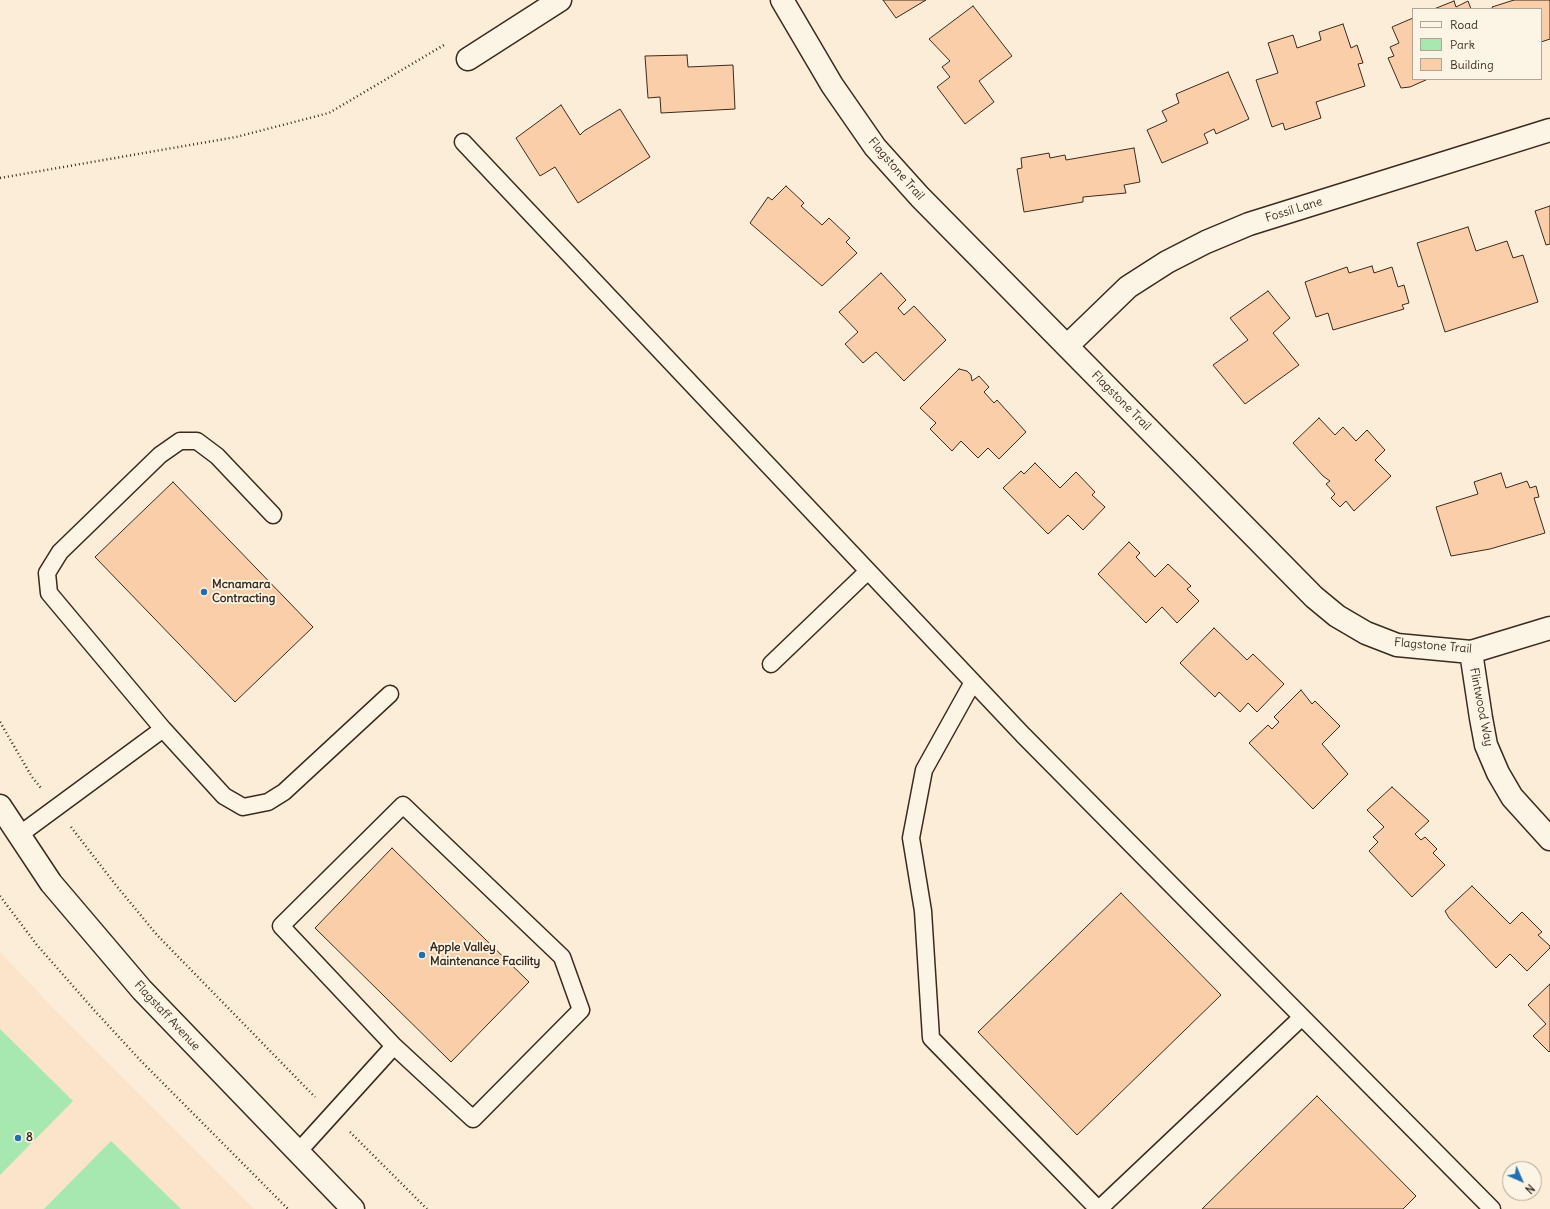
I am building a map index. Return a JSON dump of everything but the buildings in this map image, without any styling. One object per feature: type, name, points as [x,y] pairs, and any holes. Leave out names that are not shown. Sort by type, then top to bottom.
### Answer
[{"type":"street","points":[[468,59],[560,0]]},
{"type":"street","name":"Flagstone Trail","points":[[782,0],[832,85],[875,147],[920,197],[1308,591],[1337,616],[1366,633],[1397,645],[1471,652],[1550,628]]},
{"type":"street","name":"Fossil Lane","points":[[1066,346],[1128,287],[1167,262],[1206,242],[1249,224],[1550,130]]},
{"type":"street","name":"Flintwood Way","points":[[1471,652],[1486,745],[1498,773],[1512,797],[1532,821],[1550,839]]},
{"type":"street","name":"Flagstaff Avenue","points":[[0,806],[51,883],[142,990],[353,1209]]},
{"type":"lane","points":[[463,142],[1024,735],[1492,1209]]},
{"type":"lane","points":[[273,515],[217,456],[197,441],[180,441],[160,455],[60,552],[47,573],[49,594],[163,729],[224,796],[243,807],[268,802],[284,792],[390,694]]},
{"type":"lane","points":[[771,664],[868,571]]},
{"type":"lane","points":[[973,682],[924,770],[911,838],[923,911],[931,1038],[1098,1209],[1302,1017]]},
{"type":"lane","points":[[19,835],[163,729]]},
{"type":"lane","points":[[403,805],[562,957],[581,1010],[473,1119],[394,1046],[281,926],[403,805]]},
{"type":"lane","points":[[298,1152],[394,1046]]},
{"type":"path","points":[[0,178],[236,137],[329,113],[443,46]]},
{"type":"path","points":[[0,722],[32,777],[115,884],[157,935],[427,1209]]},
{"type":"path","points":[[0,896],[37,945],[94,1010],[142,1061],[288,1209]]},
{"type":"shaded area","points":[[0,952],[57,1012],[254,1209],[0,1209]]},
{"type":"green space","name":"8","points":[[0,1029],[73,1101],[0,1175]]},
{"type":"green space","points":[[111,1141],[181,1209],[44,1209]]},
{"type":"place","name":"Mcnamara Contracting","points":[[204,592]]},
{"type":"place","name":"Apple Valley Maintenance Facility","points":[[422,955]]},
{"type":"place","name":"8","points":[[18,1138]]}]
